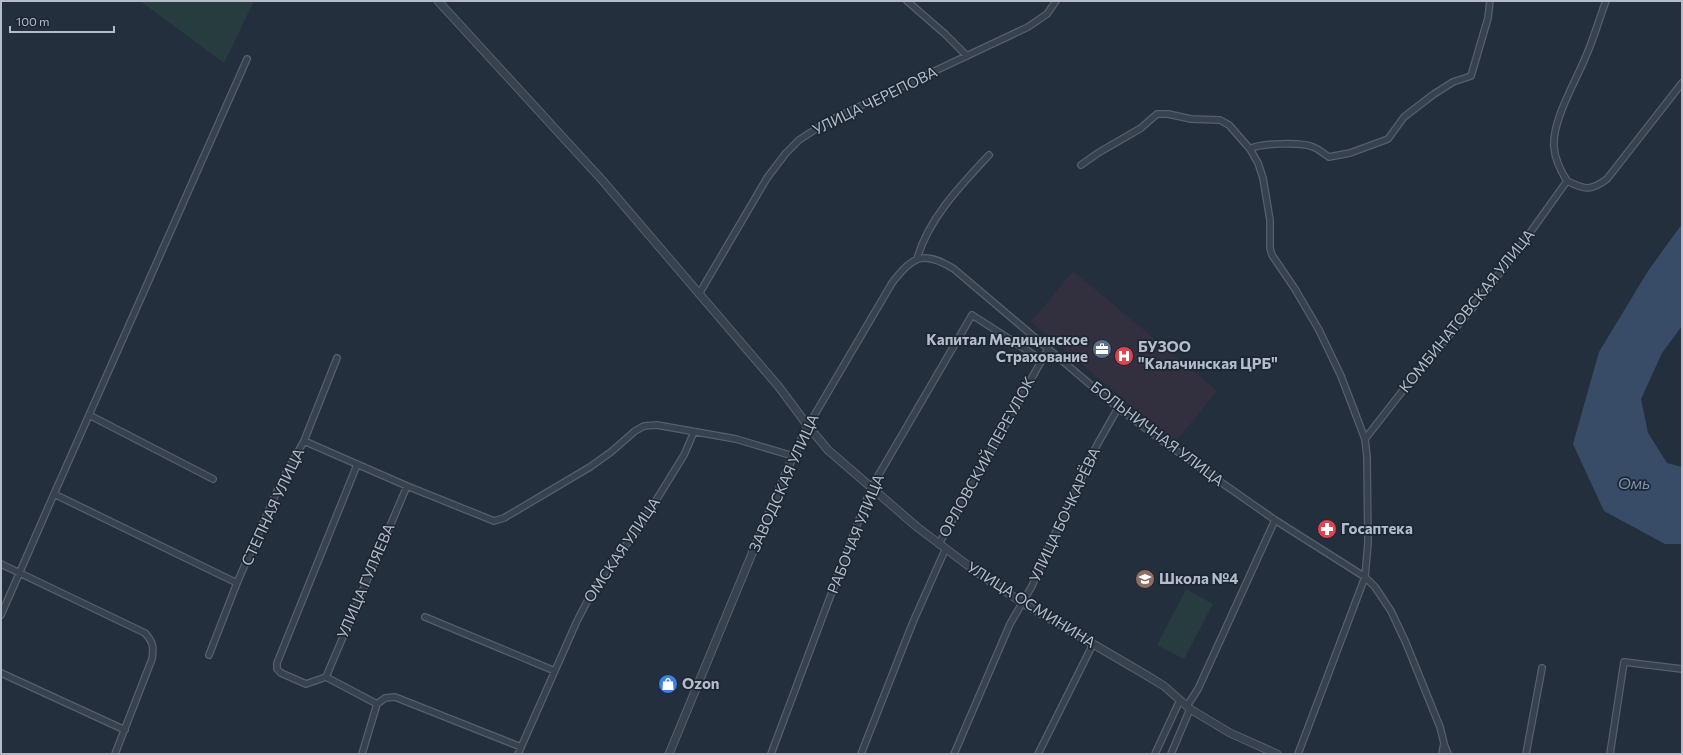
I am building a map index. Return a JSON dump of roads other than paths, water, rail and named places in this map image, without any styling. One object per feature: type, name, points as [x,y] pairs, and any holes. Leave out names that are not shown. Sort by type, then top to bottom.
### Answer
[{"type":"street","name":"УЛИЦА ОСМИНИНА","points":[[438,1],[602,180],[779,387],[828,450],[945,550],[1023,602],[1164,686],[1189,708],[1230,733],[1277,754]]},
{"type":"street","points":[[907,1],[945,34],[967,56]]},
{"type":"street","name":"УЛИЦА ЧЕРЕПОВА","points":[[699,294],[767,178],[786,153],[800,140],[825,124],[1028,27],[1047,14],[1056,1]]},
{"type":"street","points":[[1250,149],[1256,146],[1282,144],[1312,146],[1329,157],[1350,153],[1388,139],[1404,117],[1434,94],[1453,82],[1471,76],[1488,18],[1490,1]]},
{"type":"street","points":[[1606,1],[1555,131],[1554,147],[1558,168],[1567,181],[1585,188],[1596,187],[1607,179],[1682,83]]},
{"type":"street","points":[[1,615],[247,59]]},
{"type":"street","points":[[1081,165],[1098,153],[1142,128],[1152,117],[1161,113],[1191,119],[1220,120],[1229,125],[1250,149],[1258,163],[1263,178],[1270,220],[1270,248],[1272,255],[1295,289],[1319,330],[1341,376],[1365,439],[1367,457],[1368,542],[1365,577],[1298,754]]},
{"type":"street","points":[[917,259],[926,236],[945,206],[967,178],[989,155]]},
{"type":"street","name":"КОМБИНАТОВСКАЯ УЛИЦА","points":[[1365,439],[1411,380],[1471,310],[1522,244],[1567,181]]},
{"type":"street","name":"БОЛЬНИЧНАЯ УЛИЦА","points":[[917,259],[929,258],[941,261],[954,269],[1118,408],[1275,520],[1365,577],[1375,587],[1391,611],[1440,727],[1448,754]]},
{"type":"street","name":"ЗАВОДСКАЯ УЛИЦА","points":[[669,754],[793,456],[808,426],[892,283],[909,262],[917,259]]},
{"type":"street","name":"РАБОЧАЯ УЛИЦА","points":[[771,754],[871,488],[972,315],[1042,360]]},
{"type":"street","name":"ОРЛОВСКИЙ ПЕРЕУЛОК","points":[[938,544],[1048,349]]},
{"type":"street","name":"СТЕПНАЯ УЛИЦА","points":[[209,655],[237,583],[281,482],[304,441],[337,358]]},
{"type":"street","name":"УЛИЦА БОЧКАРЁВА","points":[[954,754],[1000,644],[1023,602],[1097,445],[1118,408]]},
{"type":"street","points":[[89,415],[213,478]]},
{"type":"street","points":[[304,441],[406,486],[494,521],[504,518],[590,467],[611,452],[624,439],[644,426],[657,425],[736,439],[793,456]]},
{"type":"street","name":"ОМСКАЯ УЛИЦА","points":[[518,754],[577,621],[590,596],[605,572],[639,528],[684,455],[694,432]]},
{"type":"street","points":[[357,464],[277,663],[277,669],[281,673],[306,684],[326,677],[377,704]]},
{"type":"street","name":"УЛИЦА ГУЛЯЕВА","points":[[326,677],[406,486]]},
{"type":"street","points":[[54,494],[237,583]]},
{"type":"street","points":[[1171,754],[1189,708],[1275,520]]},
{"type":"street","name":"ОРЛОВСКИЙ ПЕРЕУЛОК","points":[[861,754],[913,622],[945,550]]},
{"type":"street","points":[[1,564],[145,633],[152,640],[154,648],[152,659],[115,754]]},
{"type":"street","points":[[425,617],[555,671]]},
{"type":"street","points":[[1038,754],[1093,644]]},
{"type":"street","points":[[1610,754],[1624,662],[1682,669]]},
{"type":"street","points":[[1526,754],[1542,668]]},
{"type":"street","points":[[1,673],[125,730]]},
{"type":"street","points":[[362,754],[377,704],[385,698],[395,697],[521,747]]},
{"type":"street","points":[[1155,754],[1180,700]]},
{"type":"street","points":[[1442,754],[1444,743]]},
{"type":"water","name":"Омь","points":[[1682,224],[1682,326],[1662,353],[1641,399],[1648,433],[1667,463],[1682,467],[1682,544],[1665,544],[1604,511],[1573,444],[1599,352],[1648,271]]},
{"type":"place","name":"Капитал Медицинское Страхование","points":[[1102,349]]},
{"type":"place","name":"БУЗОО \"Калачинская ЦРБ\"","points":[[1124,356]]},
{"type":"place","name":"Госаптека","points":[[1327,529]]},
{"type":"place","name":"Школа №4","points":[[1145,579]]},
{"type":"place","name":"Ozon","points":[[668,684]]}]
